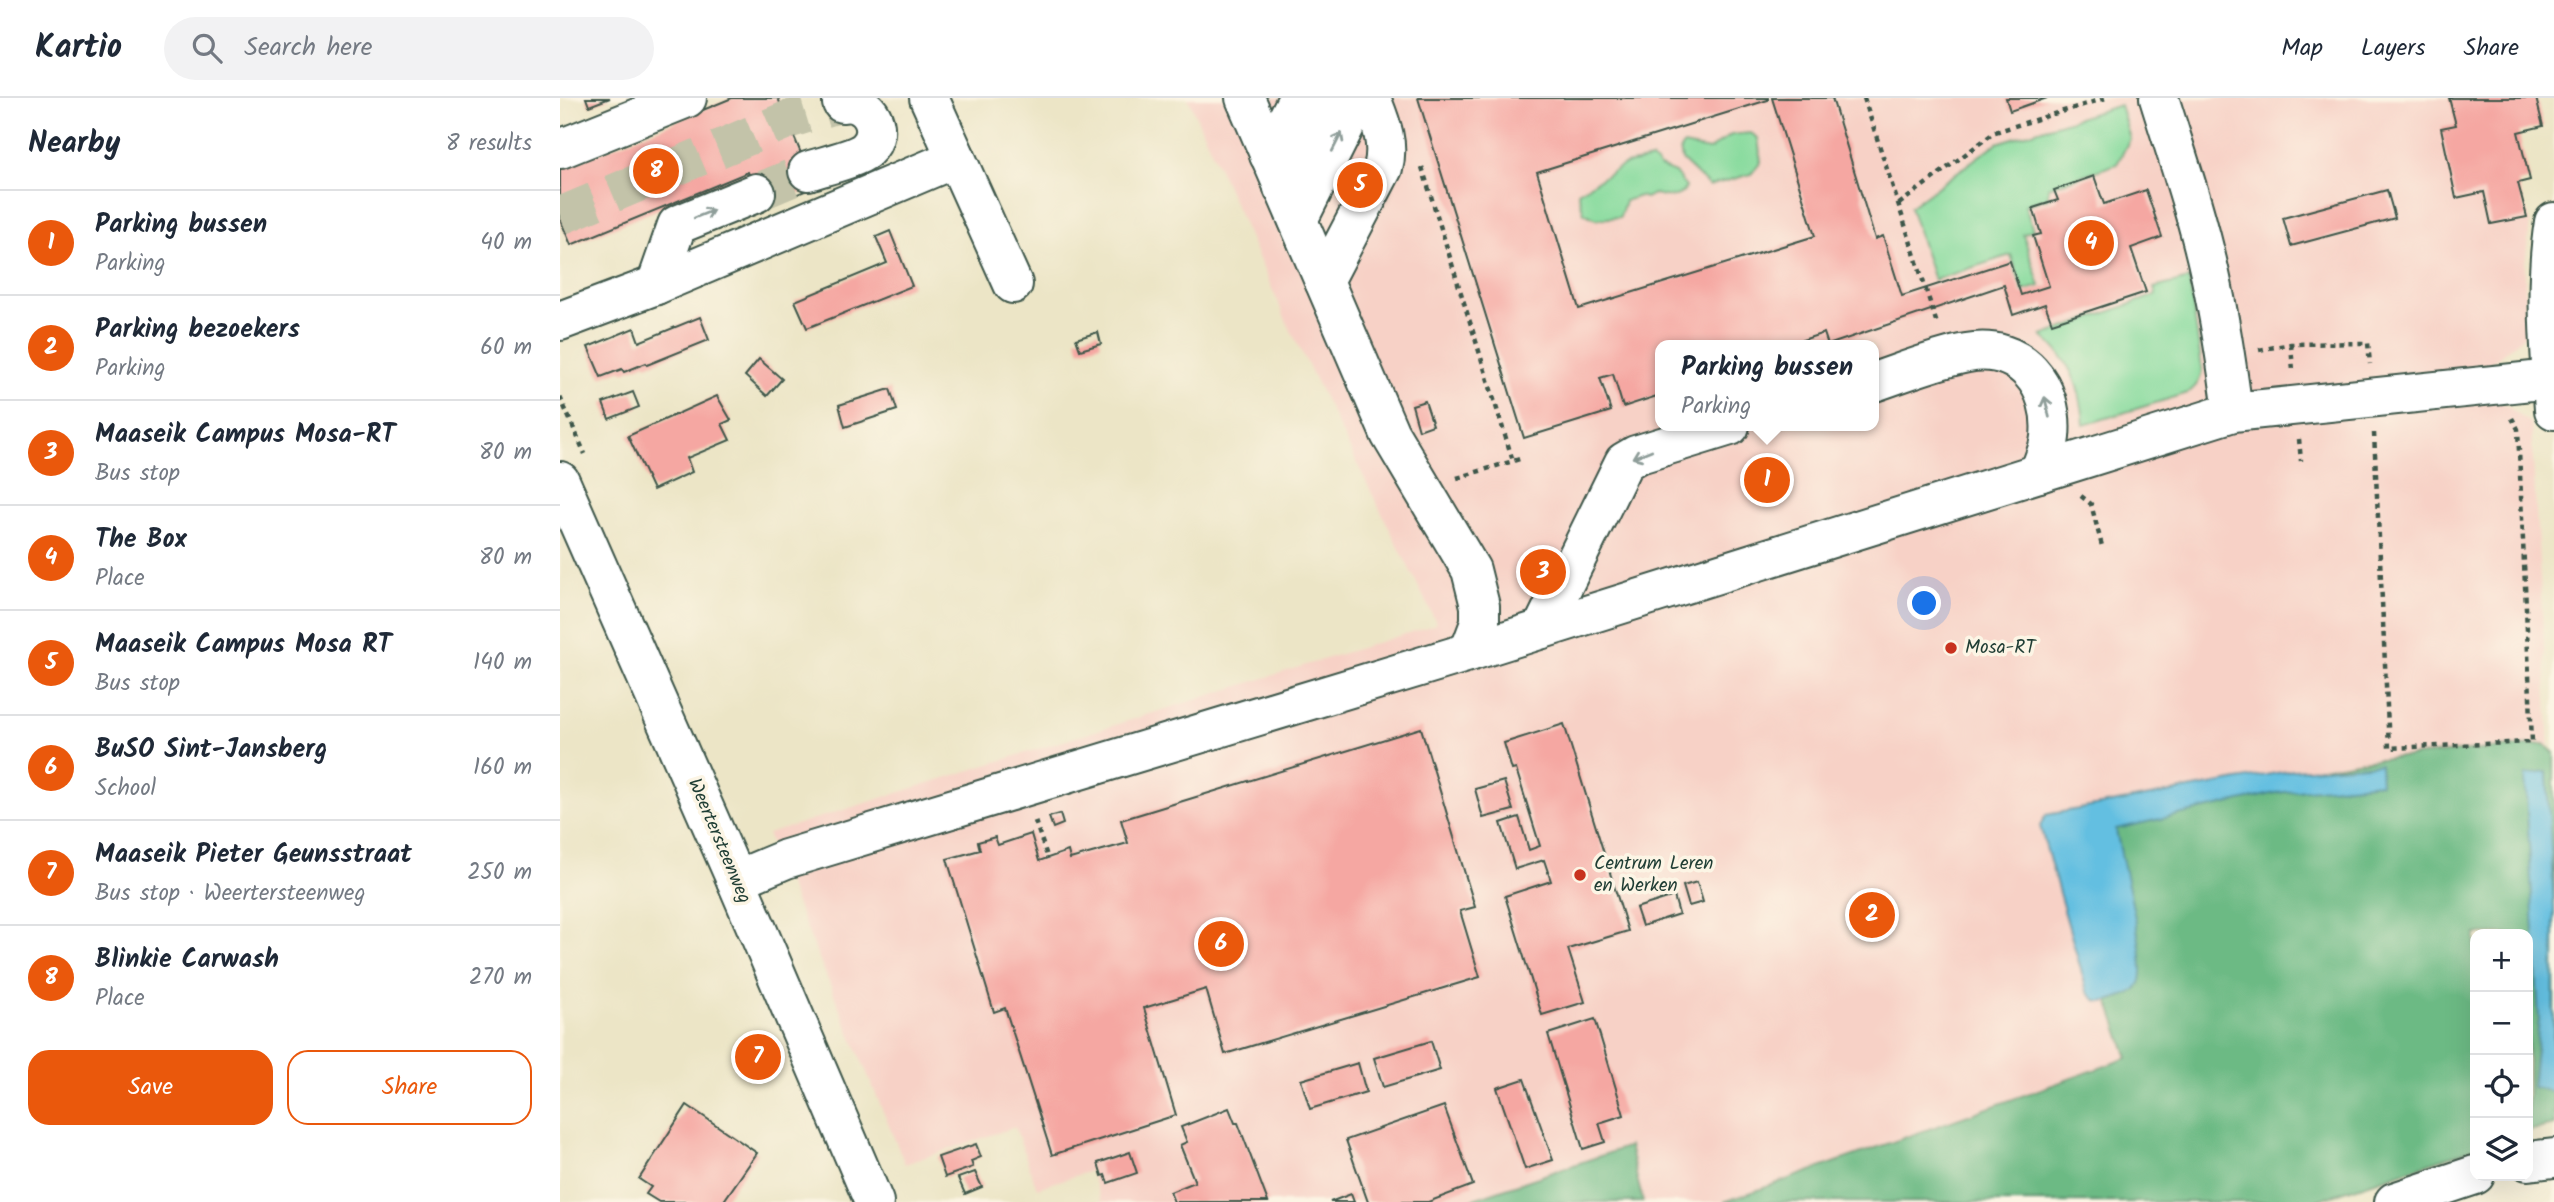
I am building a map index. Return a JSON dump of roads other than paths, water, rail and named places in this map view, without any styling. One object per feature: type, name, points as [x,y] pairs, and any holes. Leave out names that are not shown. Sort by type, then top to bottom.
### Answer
[{"type":"main road","points":[[560,149],[687,98]]},
{"type":"main road","points":[[929,98],[1013,284]]},
{"type":"main road","points":[[1298,98],[1282,177],[1390,434],[1471,570],[1480,606],[1480,623],[1469,652]]},
{"type":"main road","points":[[1282,177],[1328,98]]},
{"type":"main road","points":[[2159,98],[2210,273],[2233,412]]},
{"type":"main road","points":[[808,171],[862,153],[871,144],[875,125],[868,111],[856,102],[842,103]]},
{"type":"main road","points":[[1370,105],[1386,145],[1383,168],[1282,177],[1370,105]]},
{"type":"main road","points":[[560,321],[656,285],[956,158]]},
{"type":"main road","points":[[656,285],[677,225],[756,193]]},
{"type":"main road","points":[[736,880],[786,859],[1469,652],[2233,412],[2489,385],[2553,394],[2549,289],[2550,245],[2554,222]]},
{"type":"main road","points":[[1879,380],[1968,353],[1996,353],[2021,363],[2040,382],[2050,411],[2050,439],[2039,473]]},
{"type":"main road","points":[[1542,629],[1624,462],[1636,454],[1713,431]]},
{"type":"main road","name":"Weertersteenweg","points":[[560,481],[874,1202]]},
{"type":"main road","points":[[2533,1160],[2554,1158]]},
{"type":"main road","points":[[2394,1202],[2470,1177]]},
{"type":"water","points":[[2380,764],[2381,783],[2276,793],[2116,829],[2138,933],[2142,972],[2138,987],[2109,1001],[2096,1000],[2087,991],[2040,826],[2046,815],[2293,770]]},
{"type":"water","points":[[2547,772],[2554,907],[2553,1092],[2533,1087],[2539,1019],[2525,775]]},
{"type":"tunnel","points":[[560,216],[787,120],[842,103]]},
{"type":"tunnel","points":[[756,193],[808,171]]},
{"type":"place","name":"Blinkie Carwash","points":[[656,171]]},
{"type":"place","name":"Maaseik Campus Mosa RT","points":[[1360,185]]},
{"type":"place","name":"The Box","points":[[2091,243]]},
{"type":"place","name":"Parking bussen","points":[[1767,480]]},
{"type":"place","name":"Maaseik Campus Mosa-RT","points":[[1543,572]]},
{"type":"place","name":"Mosa-RT","points":[[1951,648]]},
{"type":"place","name":"Centrum Leren en Werken","points":[[1580,875]]},
{"type":"place","name":"Parking bezoekers","points":[[1872,915]]},
{"type":"place","name":"BuSO Sint-Jansberg","points":[[1221,944]]},
{"type":"place","name":"Maaseik Pieter Geunsstraat","points":[[758,1057]]}]
